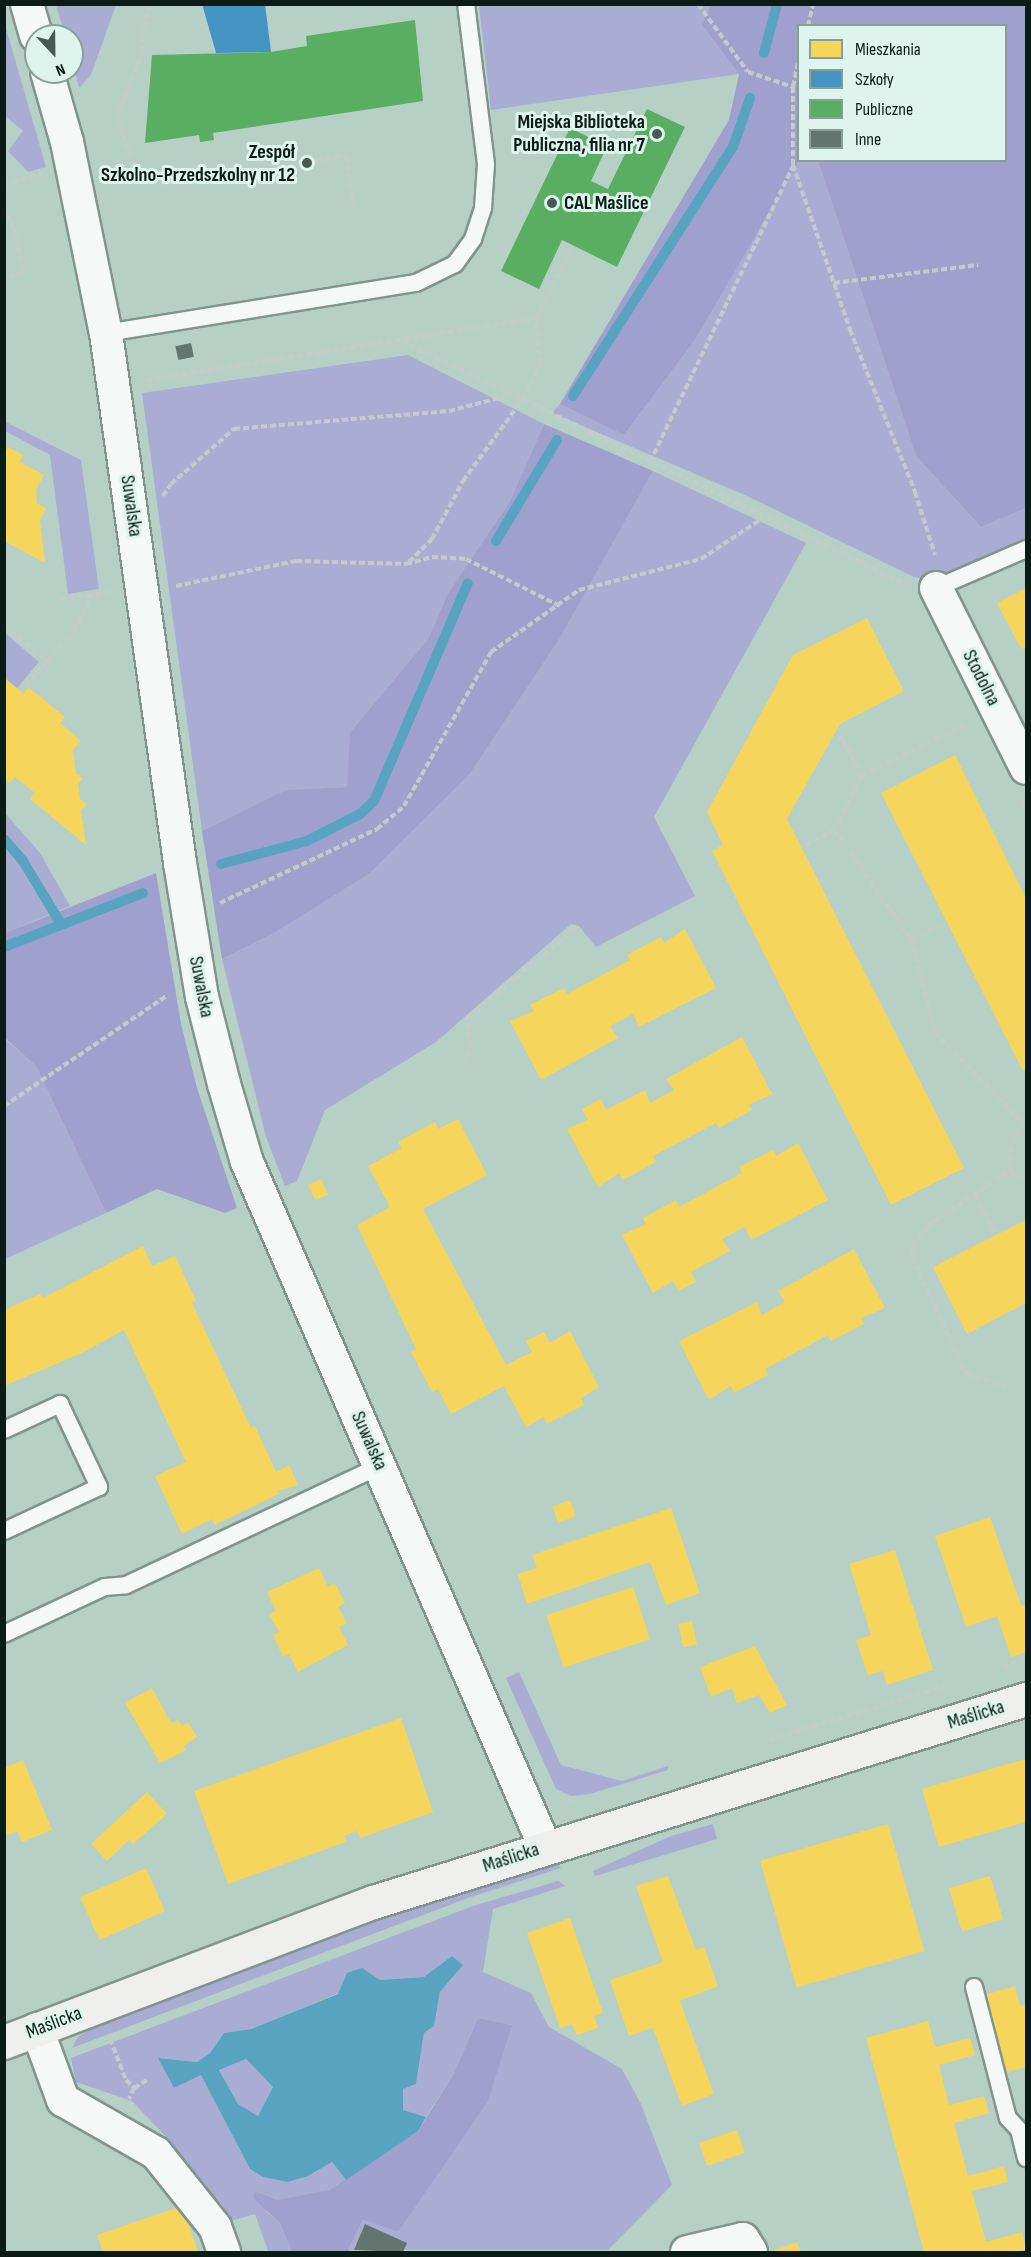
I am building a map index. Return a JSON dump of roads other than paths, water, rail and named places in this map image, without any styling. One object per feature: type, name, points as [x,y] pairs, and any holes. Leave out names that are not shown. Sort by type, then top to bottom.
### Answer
[{"type":"street","points":[[27,4],[33,24]]},
{"type":"street","name":"Suwalska","points":[[50,84],[67,142],[106,333],[180,863],[202,997],[247,1162],[545,1847]]},
{"type":"street","name":"Stodolna","points":[[926,588],[1026,768]]},
{"type":"street","name":"Maślicka","points":[[4,2042],[373,1902],[1026,1699]]},
{"type":"street","points":[[37,2029],[63,2100],[156,2153],[184,2184],[215,2227],[224,2253]]},
{"type":"street","points":[[687,2253],[743,2239],[751,2253]]},
{"type":"lane","points":[[106,333],[416,283],[455,264],[473,239],[483,208],[486,164],[466,4]]},
{"type":"lane","points":[[926,588],[1026,549]]},
{"type":"lane","points":[[4,1430],[60,1404],[99,1487],[4,1531]]},
{"type":"lane","points":[[4,1634],[105,1587],[126,1585],[380,1466]]},
{"type":"lane","points":[[974,1987],[1008,2118],[1023,2129],[1026,2158]]},
{"type":"waterway","points":[[764,53],[777,4]]},
{"type":"waterway","points":[[573,396],[733,147],[750,98]]},
{"type":"waterway","points":[[496,541],[557,440]]},
{"type":"waterway","points":[[221,864],[307,841],[360,814],[374,801],[468,583]]},
{"type":"waterway","points":[[4,839],[23,861],[61,924]]},
{"type":"waterway","points":[[4,947],[143,893]]},
{"type":"place","name":"Miejska Biblioteka Publiczna, filia nr 7","points":[[657,134]]},
{"type":"place","name":"Zespół Szkolno-Przedszkolny nr 12","points":[[307,163]]},
{"type":"place","name":"CAL Maślice","points":[[552,203]]}]
